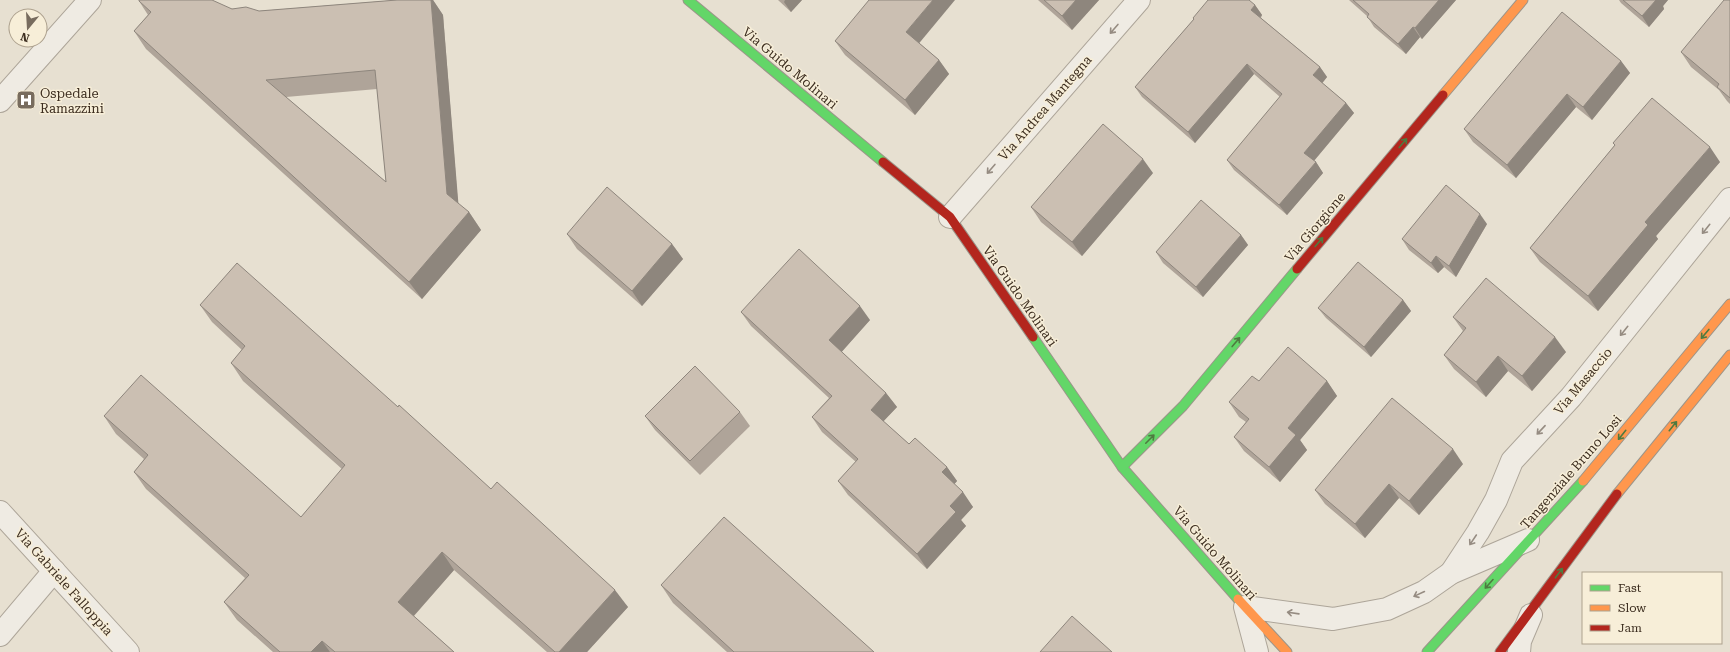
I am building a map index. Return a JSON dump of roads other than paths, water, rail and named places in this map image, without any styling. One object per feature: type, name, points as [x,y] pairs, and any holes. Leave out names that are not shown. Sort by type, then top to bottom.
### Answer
[{"type":"street","points":[[0,101],[90,0]]},
{"type":"street","name":"Via Guido Molinari","points":[[688,0],[950,217],[1122,466],[1286,652]]},
{"type":"street","name":"Via Andrea Mantegna","points":[[950,217],[1139,0]]},
{"type":"street","name":"Via Giorgione","points":[[1122,466],[1183,406],[1523,0]]},
{"type":"street","name":"Via Masaccio","points":[[1451,573],[1489,513],[1512,461],[1571,397],[1730,199]]},
{"type":"street","name":"Tangenziale Bruno Losi","points":[[1427,652],[1528,540],[1593,471],[1730,304]]},
{"type":"street","points":[[1500,652],[1617,494],[1730,355]]},
{"type":"street","name":"Via Gabriele Falloppia","points":[[0,512],[128,652]]},
{"type":"street","points":[[1257,652],[1245,607],[1333,619],[1387,609],[1424,592],[1451,573],[1528,540]]},
{"type":"street","points":[[0,635],[54,571]]},
{"type":"street","points":[[1519,652],[1520,641],[1535,604]]},
{"type":"place","name":"Ospedale Ramazzini","points":[[26,100]]}]
